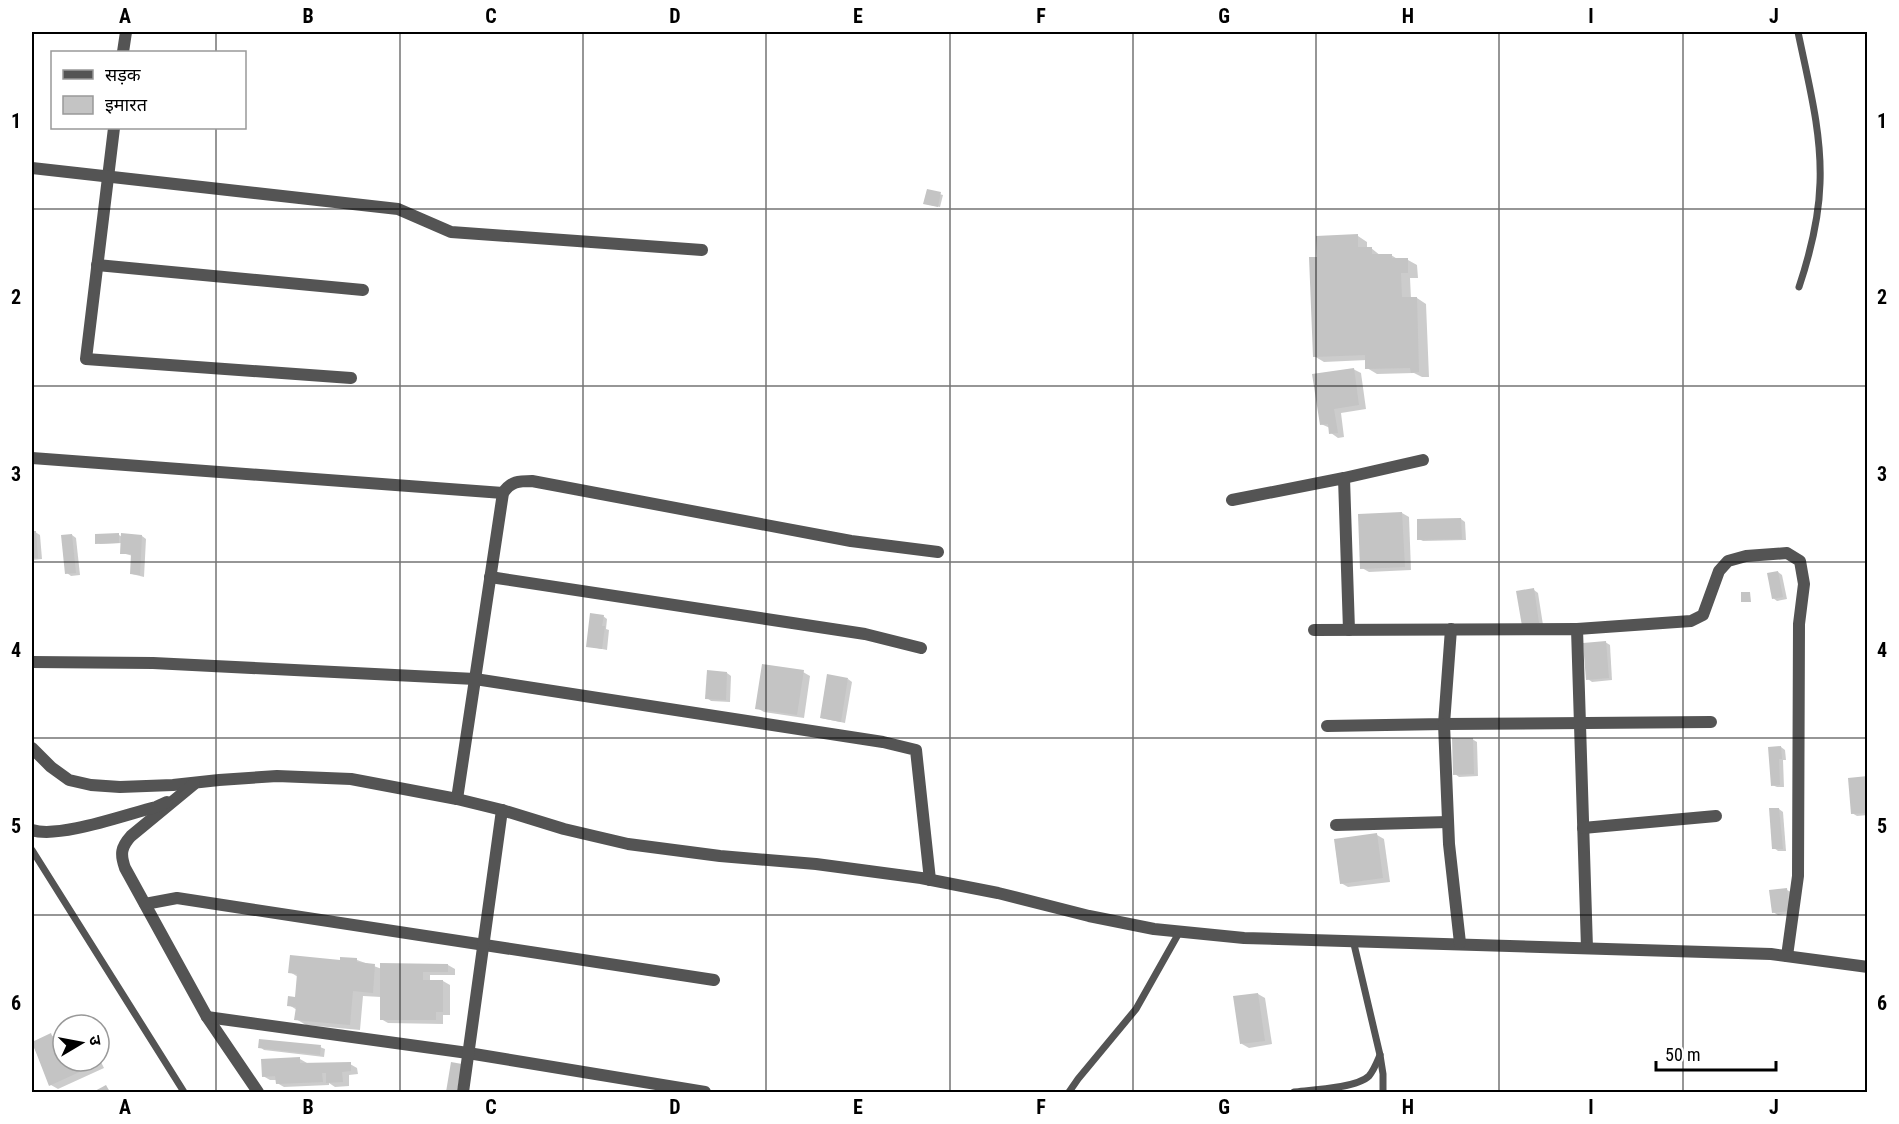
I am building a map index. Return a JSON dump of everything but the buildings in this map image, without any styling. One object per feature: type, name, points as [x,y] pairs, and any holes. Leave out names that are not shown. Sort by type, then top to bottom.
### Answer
[{"type":"street","points":[[123,51],[126,32]]},
{"type":"street","points":[[114,129],[86,359],[351,378]]},
{"type":"street","points":[[32,168],[398,209],[451,232],[702,250]]},
{"type":"street","points":[[97,265],[363,290]]},
{"type":"street","points":[[32,458],[503,493]]},
{"type":"street","points":[[1232,500],[1274,494],[1423,460]]},
{"type":"street","points":[[1344,478],[1349,630]]},
{"type":"street","points":[[457,799],[503,493],[509,484],[518,481],[532,481],[851,541],[938,552]]},
{"type":"street","points":[[1314,630],[1577,629],[1690,621],[1703,615],[1719,571],[1728,561],[1746,556],[1787,553],[1800,561],[1804,584],[1799,624],[1798,876],[1787,956]]},
{"type":"street","points":[[490,577],[865,634],[921,648]]},
{"type":"street","points":[[1451,629],[1444,724],[1448,822],[1460,943]]},
{"type":"street","points":[[1577,629],[1587,948]]},
{"type":"street","points":[[32,662],[153,663],[475,679],[883,742],[916,750],[930,880]]},
{"type":"street","points":[[1327,726],[1711,722]]},
{"type":"street","points":[[32,748],[51,767],[69,780],[92,785],[120,787],[194,784],[277,776],[351,779],[457,799],[628,844],[720,856],[816,864],[930,880],[998,893],[1089,916],[1154,929],[1244,938],[1460,943],[1787,956],[1868,966]]},
{"type":"street","points":[[194,784],[124,844],[121,855],[207,1017],[258,1092]]},
{"type":"street","points":[[32,830],[39,833],[71,829],[156,807],[177,798]]},
{"type":"street","points":[[463,1092],[502,810]]},
{"type":"street","points":[[1583,828],[1716,816]]},
{"type":"street","points":[[1336,825],[1448,822]]},
{"type":"street","points":[[145,904],[177,898],[714,980]]},
{"type":"street","points":[[207,1017],[468,1053],[705,1092]]},
{"type":"lane","points":[[1798,32],[1820,153],[1820,185],[1810,254],[1799,287]]},
{"type":"lane","points":[[32,850],[184,1092]]},
{"type":"lane","points":[[1069,1092],[1077,1079],[1136,1009],[1180,931]]},
{"type":"lane","points":[[1353,940],[1380,1054],[1383,1092]]},
{"type":"lane","points":[[1294,1092],[1349,1084],[1366,1078],[1380,1054]]}]
